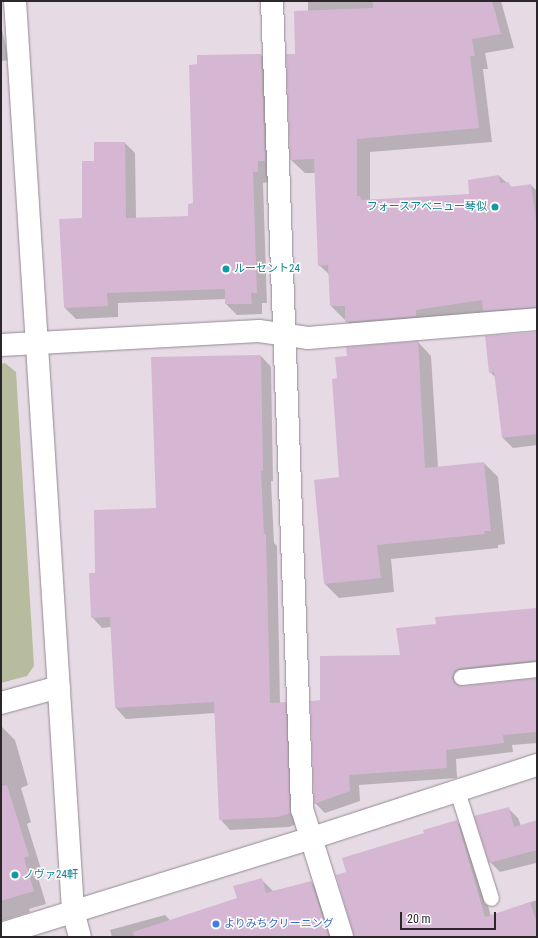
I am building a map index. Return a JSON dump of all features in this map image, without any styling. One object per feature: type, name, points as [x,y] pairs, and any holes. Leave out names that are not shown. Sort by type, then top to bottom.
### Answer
[{"type":"street","points":[[15,1],[38,342],[73,911],[80,937]]},
{"type":"street","points":[[272,1],[283,334],[302,809],[342,937]]},
{"type":"street","points":[[1,345],[259,331],[308,338],[537,319]]},
{"type":"street","points":[[1,703],[59,687]]},
{"type":"street","points":[[1,934],[312,838],[537,765]]},
{"type":"lane","points":[[461,677],[537,669]]},
{"type":"lane","points":[[457,791],[491,898]]},
{"type":"green space","points":[[5,363],[16,372],[34,666],[27,676],[1,683],[1,364]]},
{"type":"building","points":[[373,1],[492,1],[501,34],[472,39],[475,56],[470,56],[479,128],[357,139],[357,196],[360,196],[361,200],[469,194],[468,180],[499,175],[500,183],[509,182],[510,187],[531,184],[537,227],[537,307],[483,311],[482,300],[416,310],[416,316],[345,322],[345,306],[330,306],[328,265],[318,266],[314,159],[290,160],[286,54],[295,54],[294,11],[373,8]]},
{"type":"building","points":[[261,54],[265,161],[258,161],[258,172],[253,172],[257,293],[251,293],[252,304],[225,304],[225,289],[107,293],[108,306],[64,308],[59,219],[82,218],[82,161],[94,161],[94,142],[125,142],[126,218],[188,216],[188,204],[193,203],[189,65],[197,64],[197,55]]},
{"type":"building","points":[[537,332],[537,434],[502,438],[494,372],[489,373],[485,336]]},
{"type":"building","points":[[418,341],[425,468],[484,462],[491,531],[484,531],[485,534],[377,545],[381,578],[324,584],[314,480],[339,477],[332,379],[337,378],[335,357],[347,356],[346,347]]},
{"type":"building","points":[[261,355],[263,471],[261,471],[264,534],[266,534],[270,703],[286,702],[290,813],[278,817],[219,820],[214,702],[115,708],[110,617],[91,618],[89,573],[95,573],[94,510],[156,508],[151,357]]},
{"type":"building","points":[[537,608],[537,660],[460,668],[455,670],[452,678],[454,683],[462,686],[537,678],[537,732],[503,735],[504,743],[446,750],[447,768],[349,775],[350,791],[314,804],[310,701],[320,700],[320,656],[400,655],[396,628],[436,624],[435,617]]},
{"type":"building","name":"ノヴァ24軒","points":[[7,785],[29,856],[24,858],[34,891],[1,901],[1,786]]},
{"type":"building","points":[[509,807],[514,827],[537,820],[537,850],[489,863],[474,816]]},
{"type":"building","points":[[457,820],[485,917],[530,902],[537,923],[537,937],[354,937],[336,875],[346,872],[342,858],[424,833],[423,830]]},
{"type":"building","points":[[262,878],[266,893],[311,881],[329,937],[134,937],[133,932],[237,898],[233,886]]},
{"type":"place","name":"フォースアベニュー琴似","points":[[495,207]]},
{"type":"place","name":"ルーセント24","points":[[226,269]]},
{"type":"place","name":"ノヴァ24軒","points":[[15,875]]},
{"type":"place","name":"よりみちクリーニング","points":[[216,924]]}]
